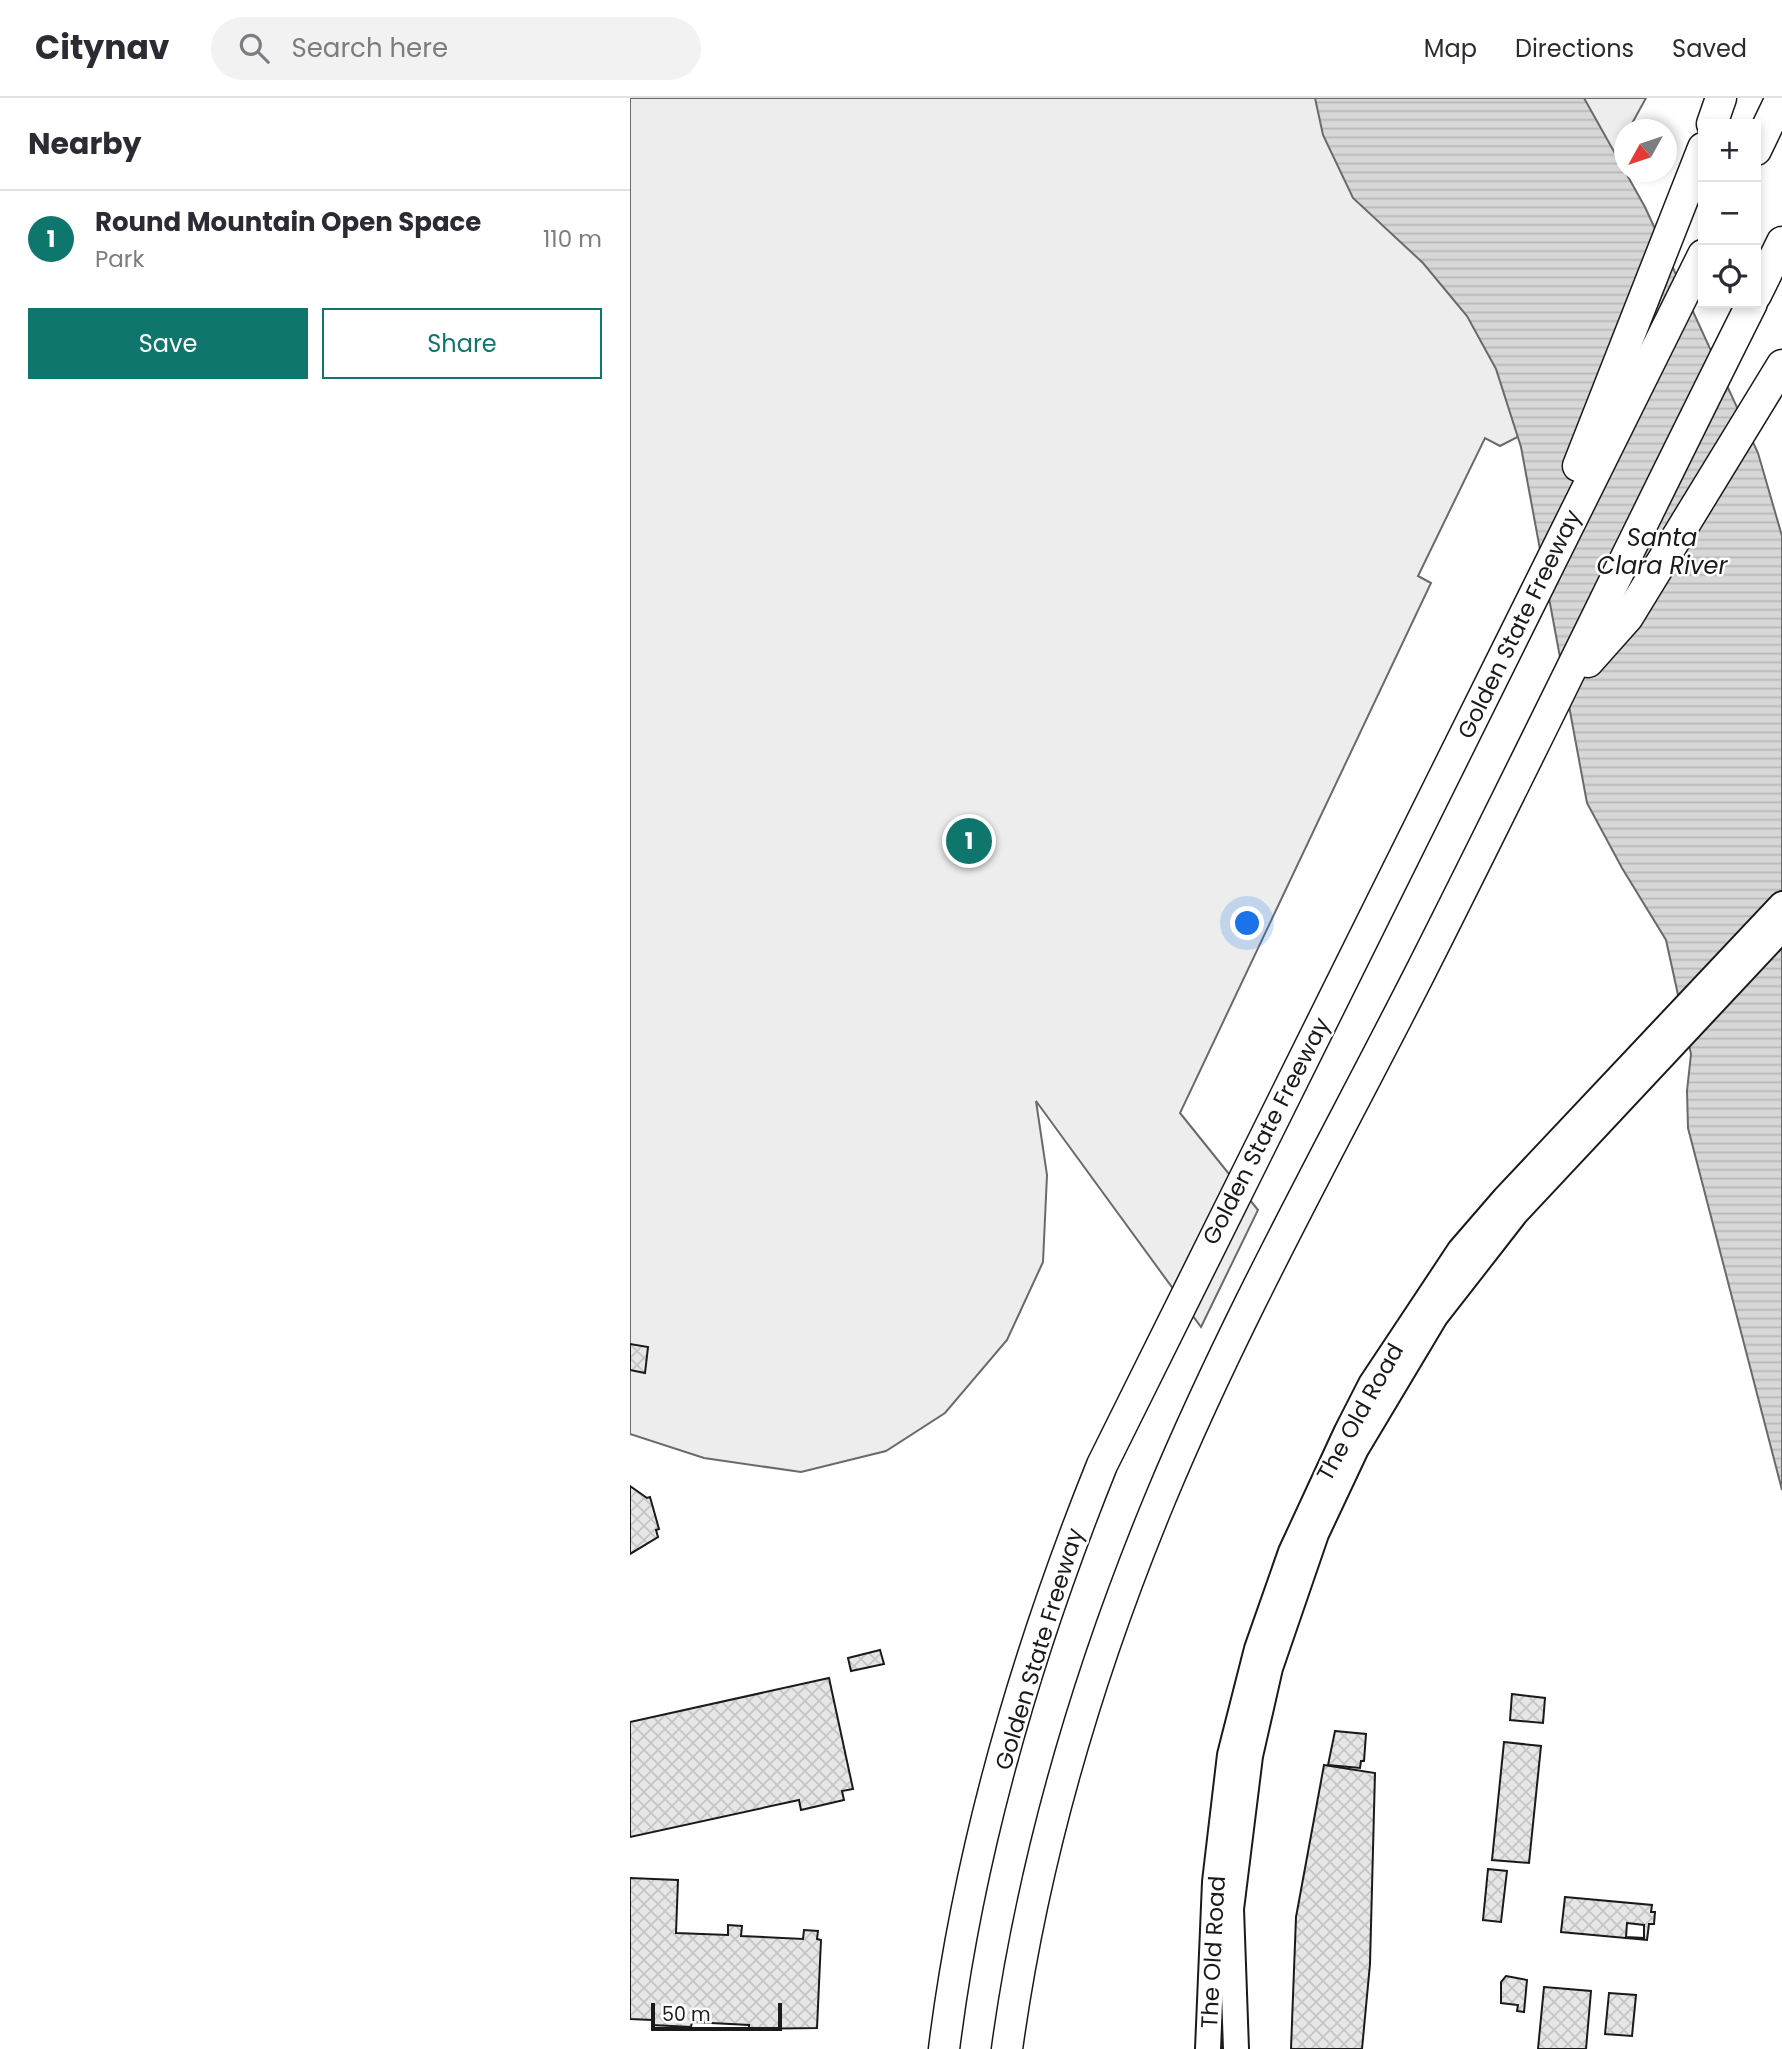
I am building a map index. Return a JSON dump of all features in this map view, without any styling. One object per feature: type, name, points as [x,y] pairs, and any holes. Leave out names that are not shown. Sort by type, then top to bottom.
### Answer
[{"type":"highway","points":[[1714,119],[1721,98]]},
{"type":"highway","points":[[1761,140],[1782,98]]},
{"type":"highway","points":[[1503,655],[1698,162]]},
{"type":"highway","points":[[1761,285],[1782,242]]},
{"type":"highway","name":"Golden State Freeway","points":[[944,2049],[950,2000],[1005,1751],[1045,1618],[1102,1465],[1698,265]]},
{"type":"highway","points":[[1007,2049],[1013,2005],[1048,1845],[1088,1695],[1163,1492],[1226,1356],[1500,816],[1747,313]]},
{"type":"highway","points":[[1562,691],[1628,617],[1782,365]]},
{"type":"main road","name":"The Old Road","points":[[1620,1088],[1782,904]]},
{"type":"main road","name":"The Old Road","points":[[1208,2049],[1215,1882],[1226,1779],[1257,1649],[1295,1542],[1335,1474],[1378,1374],[1460,1250],[1782,929]]},
{"type":"main road","name":"The Old Road","points":[[1236,2049],[1231,1909],[1250,1756],[1270,1668],[1335,1474]]},
{"type":"main road","points":[[1196,2049],[1201,1938],[1214,1817],[1226,1779]]},
{"type":"shaded area","points":[[630,98],[1646,98],[1634,119],[1614,119],[1614,159],[1588,210],[1539,426],[1500,446],[1485,438],[1418,576],[1431,583],[1180,1113],[1258,1210],[1201,1327],[1036,1101],[1047,1175],[1043,1262],[1007,1340],[945,1413],[886,1451],[801,1472],[704,1458],[630,1434]]},
{"type":"water","name":"Santa Clara River","points":[[1315,98],[1584,98],[1614,152],[1614,182],[1631,182],[1645,207],[1758,453],[1782,536],[1782,1490],[1688,1128],[1687,1091],[1691,1054],[1666,940],[1622,868],[1587,803],[1521,447],[1496,369],[1467,316],[1423,263],[1353,198],[1323,135]]},
{"type":"building","points":[[630,1344],[648,1347],[645,1373],[630,1370]]},
{"type":"building","points":[[630,1486],[647,1498],[650,1497],[659,1529],[656,1530],[658,1537],[630,1554]]},
{"type":"building","points":[[880,1650],[884,1664],[851,1671],[848,1658]]},
{"type":"building","points":[[829,1678],[853,1789],[842,1791],[844,1800],[801,1810],[799,1800],[630,1837],[630,1722]]},
{"type":"building","points":[[1512,1694],[1545,1698],[1543,1723],[1510,1720]]},
{"type":"building","points":[[1335,1731],[1366,1734],[1364,1761],[1361,1761],[1360,1768],[1328,1765]]},
{"type":"building","points":[[1504,1742],[1541,1746],[1529,1863],[1492,1860]]},
{"type":"building","points":[[1324,1765],[1375,1773],[1370,1964],[1362,2049],[1291,2049],[1296,1917]]},
{"type":"building","points":[[1488,1869],[1507,1871],[1501,1922],[1483,1920]]},
{"type":"building","points":[[630,1878],[678,1880],[676,1933],[728,1935],[728,1925],[742,1926],[741,1936],[803,1939],[804,1930],[818,1931],[817,1939],[821,1940],[817,2028],[749,2029],[749,2025],[692,2022],[691,2027],[652,2025],[652,2020],[630,2019]]},
{"type":"building","points":[[1565,1897],[1652,1905],[1651,1912],[1655,1912],[1654,1924],[1649,1924],[1647,1940],[1561,1932]],"holes":[[[1627,1923],[1644,1925],[1644,1938],[1626,1937]]]},
{"type":"building","points":[[1506,1976],[1527,1980],[1524,2012],[1517,2011],[1518,2005],[1501,2003],[1501,1982]]},
{"type":"building","points":[[1544,1987],[1591,1991],[1586,2049],[1538,2049]]},
{"type":"building","points":[[1609,1993],[1636,1995],[1632,2036],[1605,2034]]},
{"type":"place","name":"Round Mountain Open Space","points":[[969,841]]}]
